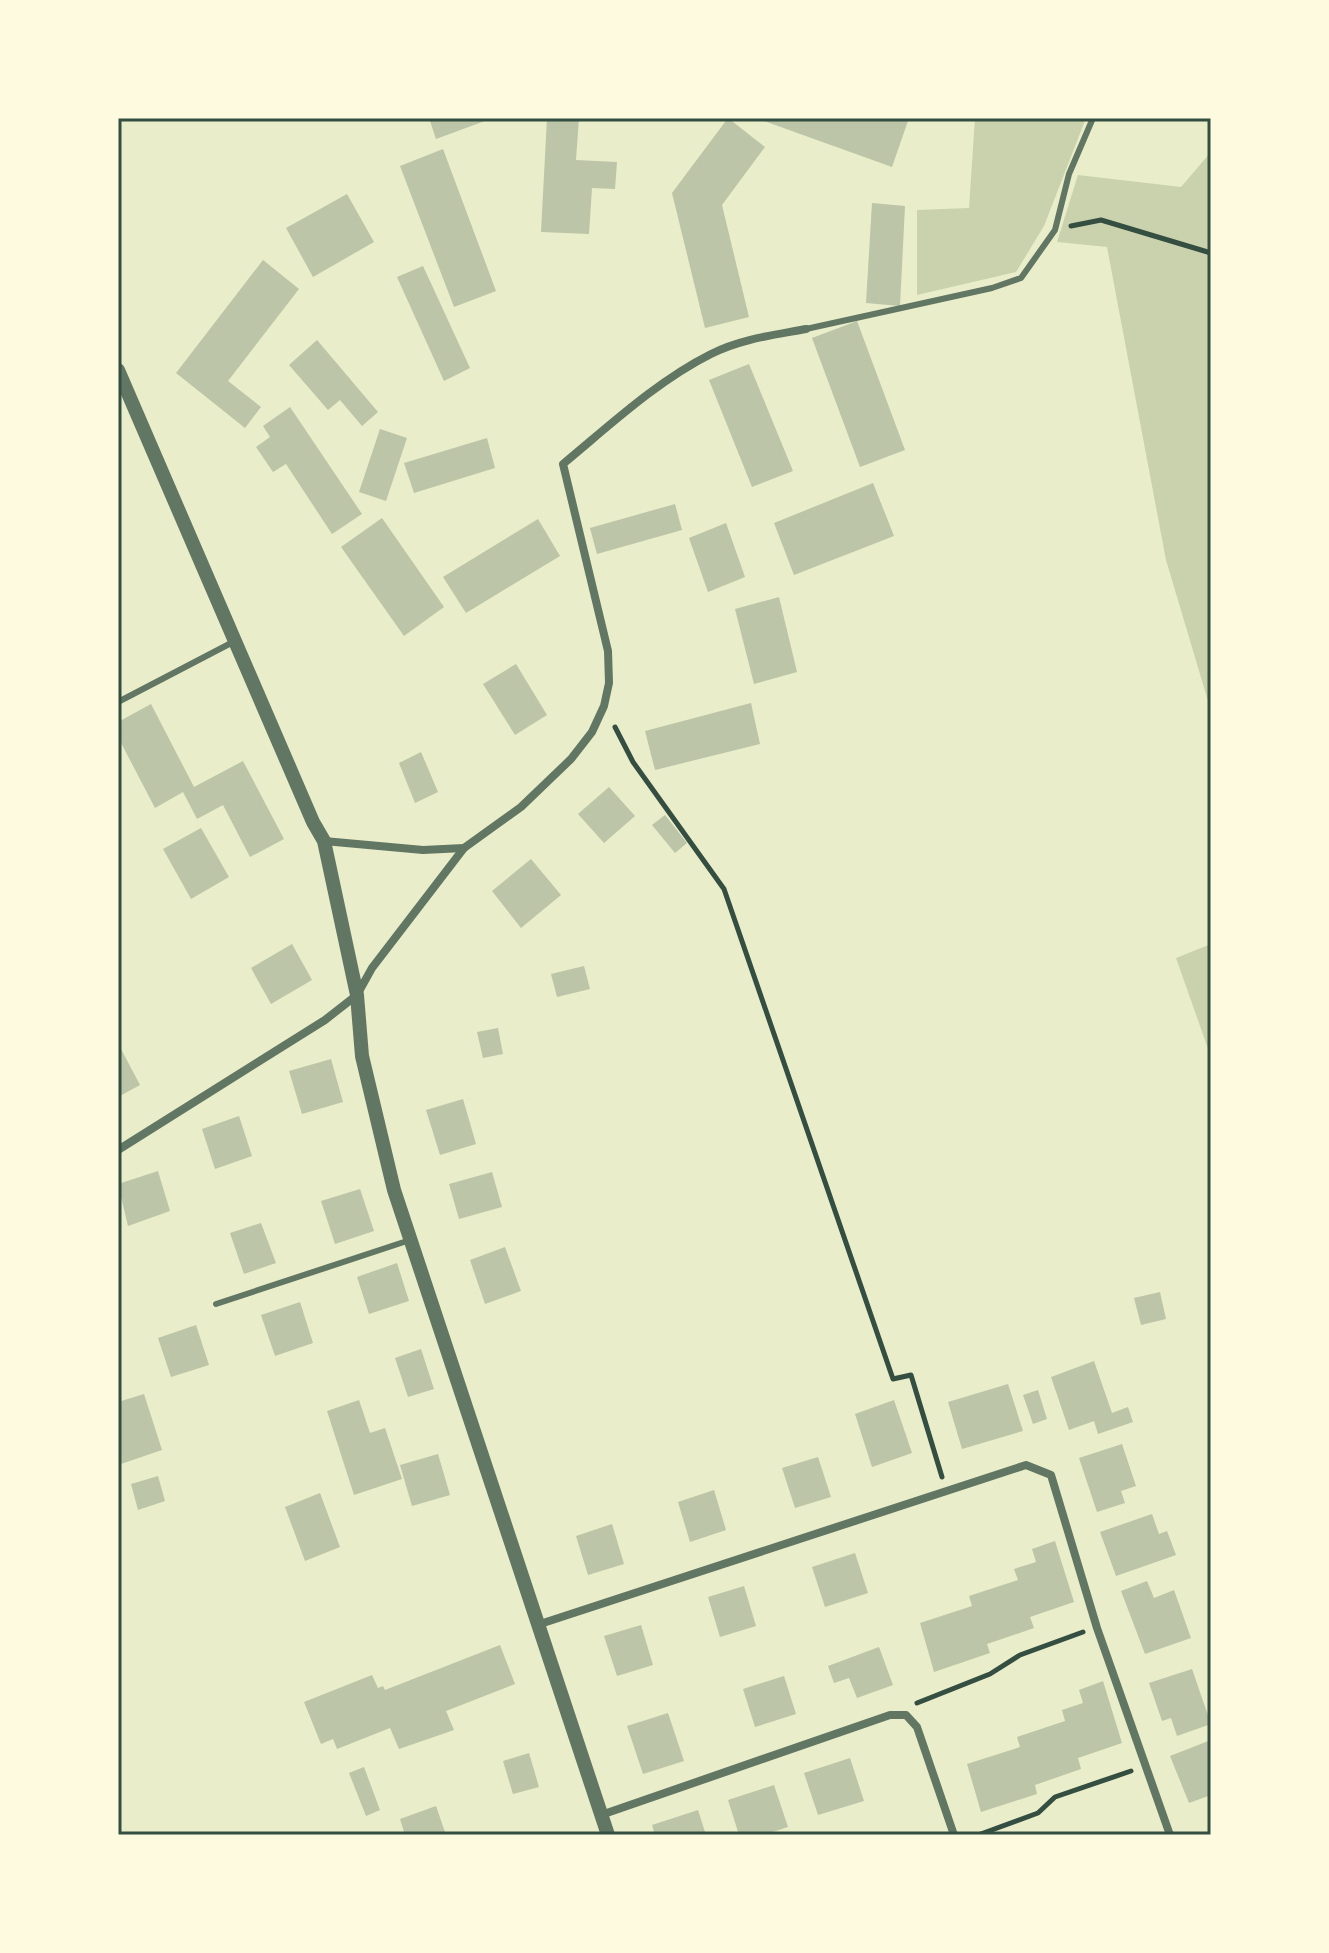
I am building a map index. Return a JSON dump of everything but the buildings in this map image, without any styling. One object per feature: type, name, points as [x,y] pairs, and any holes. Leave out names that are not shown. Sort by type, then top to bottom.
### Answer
[{"type":"street","points":[[118,1150],[325,1020],[357,995],[372,968],[464,848],[521,807],[571,759],[592,732],[604,706],[609,683],[608,651],[563,464],[636,404],[711,354],[755,338],[806,329]]},
{"type":"street","points":[[118,370],[324,841],[357,995],[362,1056],[394,1190],[608,1835]]},
{"type":"street","points":[[324,841],[354,841],[423,850],[464,848]]},
{"type":"street","points":[[536,1625],[1026,1465],[1051,1475],[1097,1628],[1143,1767],[1170,1835]]},
{"type":"street","points":[[601,1815],[890,1715],[906,1715],[917,1727],[954,1835]]},
{"type":"lane","points":[[806,329],[992,288],[1021,278],[1055,230],[1069,174],[1093,118]]},
{"type":"lane","points":[[118,702],[235,641]]},
{"type":"lane","points":[[216,1304],[410,1240]]},
{"type":"path","points":[[1055,230],[1101,220],[1211,253]]},
{"type":"path","points":[[604,706],[633,762],[724,889],[893,1379],[911,1375],[946,1489]]},
{"type":"path","points":[[906,1715],[921,1698],[990,1674],[1020,1655],[1097,1628]]},
{"type":"path","points":[[978,1835],[1038,1813],[1055,1797],[1143,1767]]},
{"type":"green space","points":[[975,118],[1086,118],[1044,226],[1016,272],[917,295],[917,210],[969,208]]},
{"type":"green space","points":[[1211,152],[1211,711],[1166,560],[1107,247],[1057,242],[1078,175],[1181,187]]},
{"type":"green space","points":[[1211,944],[1211,1057],[1176,958]]}]
